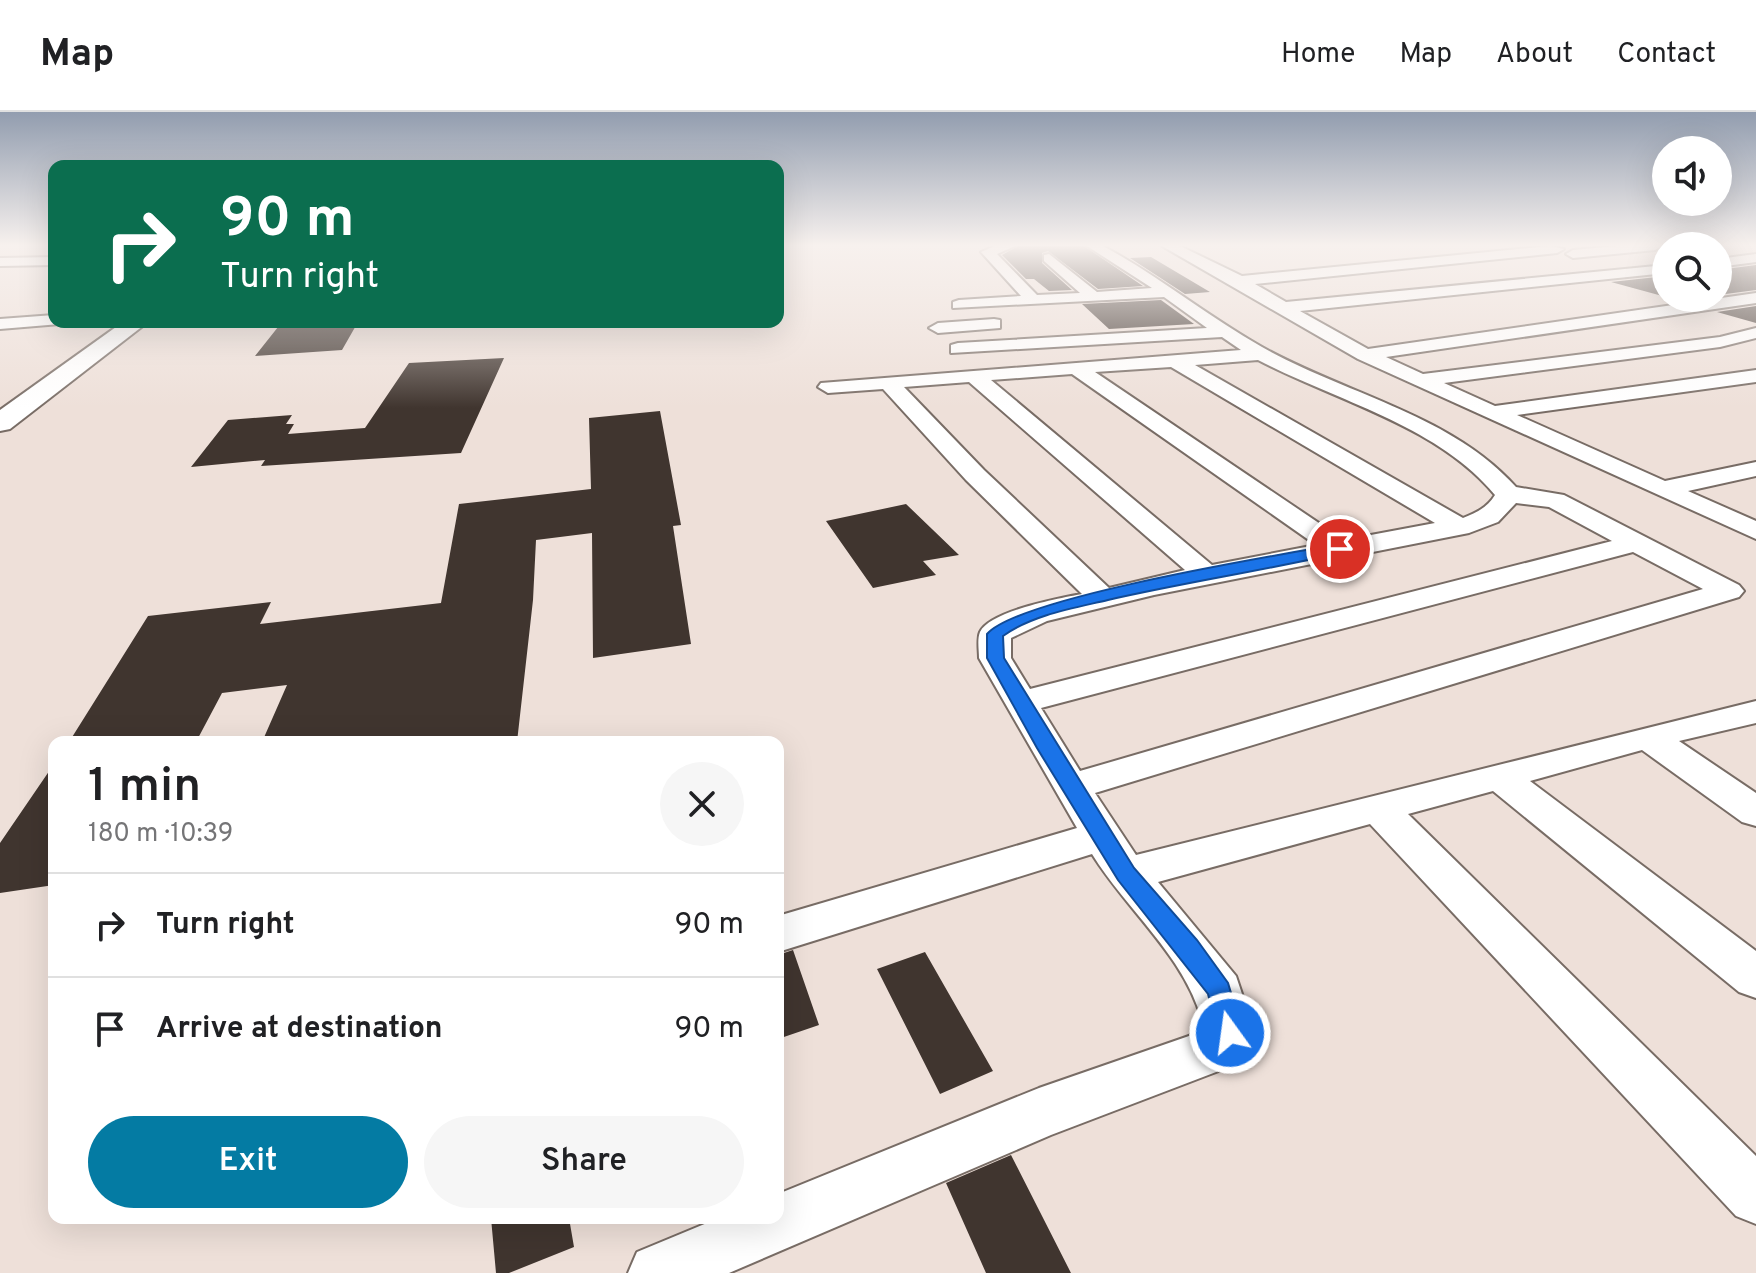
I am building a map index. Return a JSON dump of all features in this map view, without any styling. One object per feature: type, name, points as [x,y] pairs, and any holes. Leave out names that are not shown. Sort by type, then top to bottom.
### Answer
[{"type":"street","points":[[936,306],[1030,300]]},
{"type":"street","points":[[1114,300],[1187,312]]},
{"type":"street","points":[[1170,300],[1261,354],[1401,419],[1461,453],[1500,481],[1508,494]]},
{"type":"street","points":[[1268,300],[1314,329],[1365,355],[1756,531]]},
{"type":"street","points":[[1279,308],[1340,300]]},
{"type":"street","points":[[1732,301],[1756,308]]},
{"type":"street","points":[[1365,355],[1652,310]]},
{"type":"street","points":[[958,349],[1187,312]]},
{"type":"street","points":[[0,324],[48,320]]},
{"type":"street","points":[[938,328],[1014,323]]},
{"type":"street","points":[[1314,329],[1343,326]]},
{"type":"street","points":[[0,423],[129,328]]},
{"type":"street","points":[[1422,380],[1720,342],[1756,333]]},
{"type":"street","points":[[1720,342],[1756,353]]},
{"type":"street","points":[[828,387],[1261,354]]},
{"type":"street","points":[[1175,361],[1460,527]]},
{"type":"street","points":[[1076,368],[1340,549]]},
{"type":"street","points":[[974,376],[1205,573]]},
{"type":"street","points":[[1494,412],[1756,376]]},
{"type":"street","points":[[889,383],[975,475],[1103,598]]},
{"type":"street","points":[[1663,489],[1750,474]]},
{"type":"street","points":[[784,1220],[1039,1114],[1206,1053],[1230,1033],[1219,990],[1189,948],[1126,874],[1070,787],[995,658],[995,634],[1010,624],[1038,614],[1205,573],[1460,527],[1485,519],[1502,509],[1508,494]]},
{"type":"street","points":[[1070,787],[1729,591],[1555,500],[1508,494]]},
{"type":"street","points":[[1023,702],[1635,543]]},
{"type":"street","points":[[1126,874],[1648,737],[1756,712]]},
{"type":"street","points":[[1648,737],[1756,812]]},
{"type":"street","points":[[1499,776],[1756,978]]},
{"type":"street","points":[[1378,808],[1756,1196]]},
{"type":"street","points":[[784,932],[1102,836]]},
{"type":"street","points":[[658,1273],[775,1224]]},
{"type":"building","points":[[1161,300],[1194,324],[1109,329],[1082,304]]},
{"type":"building","points":[[1756,306],[1756,323],[1717,312]]},
{"type":"building","points":[[277,328],[355,328],[342,350],[255,356]]},
{"type":"building","points":[[504,358],[461,453],[261,466],[265,460],[191,467],[228,420],[292,415],[286,424],[294,424],[288,434],[365,428],[409,363]]},
{"type":"building","points":[[660,411],[681,525],[673,526],[691,644],[593,658],[592,533],[536,540],[533,600],[518,736],[265,736],[287,685],[222,693],[199,736],[73,736],[148,616],[271,602],[260,624],[441,603],[459,504],[591,489],[589,418]]},
{"type":"building","points":[[906,504],[959,555],[923,561],[936,575],[873,588],[826,521]]},
{"type":"building","points":[[48,773],[48,886],[0,893],[0,843]]},
{"type":"building","points":[[793,950],[819,1025],[784,1037],[784,953]]},
{"type":"building","points":[[925,952],[993,1071],[940,1094],[877,969]]},
{"type":"building","points":[[1011,1155],[1071,1273],[986,1273],[946,1183]]},
{"type":"building","points":[[492,1224],[570,1224],[574,1247],[509,1273],[496,1273]]},
{"type":"route","points":[[1230,1033],[1219,990],[1189,948],[1126,874],[1047,748],[995,658],[995,634],[1010,624],[1072,604],[1205,573],[1340,549]]}]
